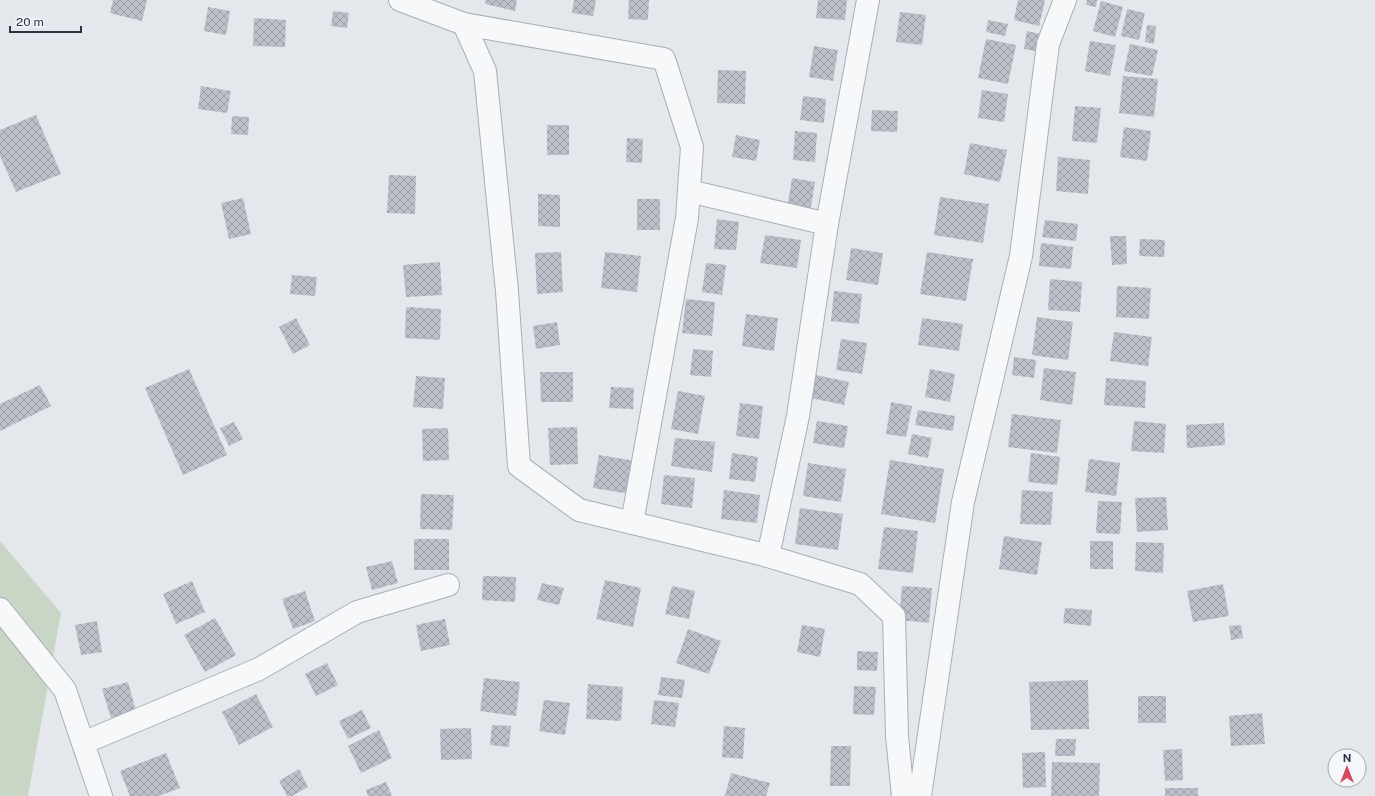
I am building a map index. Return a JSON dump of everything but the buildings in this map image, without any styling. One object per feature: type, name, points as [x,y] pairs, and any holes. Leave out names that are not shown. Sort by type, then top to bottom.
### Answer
[{"type":"street","points":[[400,0],[464,24],[664,59],[692,147],[687,218],[632,523]]},
{"type":"street","points":[[768,556],[798,416],[827,224],[868,0]]},
{"type":"street","points":[[920,796],[963,502],[1021,256],[1048,44],[1064,0]]},
{"type":"street","points":[[464,24],[485,70],[507,291],[519,466],[579,510],[768,556],[860,584],[894,616],[897,736],[903,796]]},
{"type":"street","points":[[689,190],[827,224]]},
{"type":"street","points":[[83,743],[259,669],[357,612],[448,585]]},
{"type":"street","points":[[0,609],[65,690],[101,796]]},
{"type":"green space","points":[[0,541],[61,613],[28,796],[0,796]]}]
